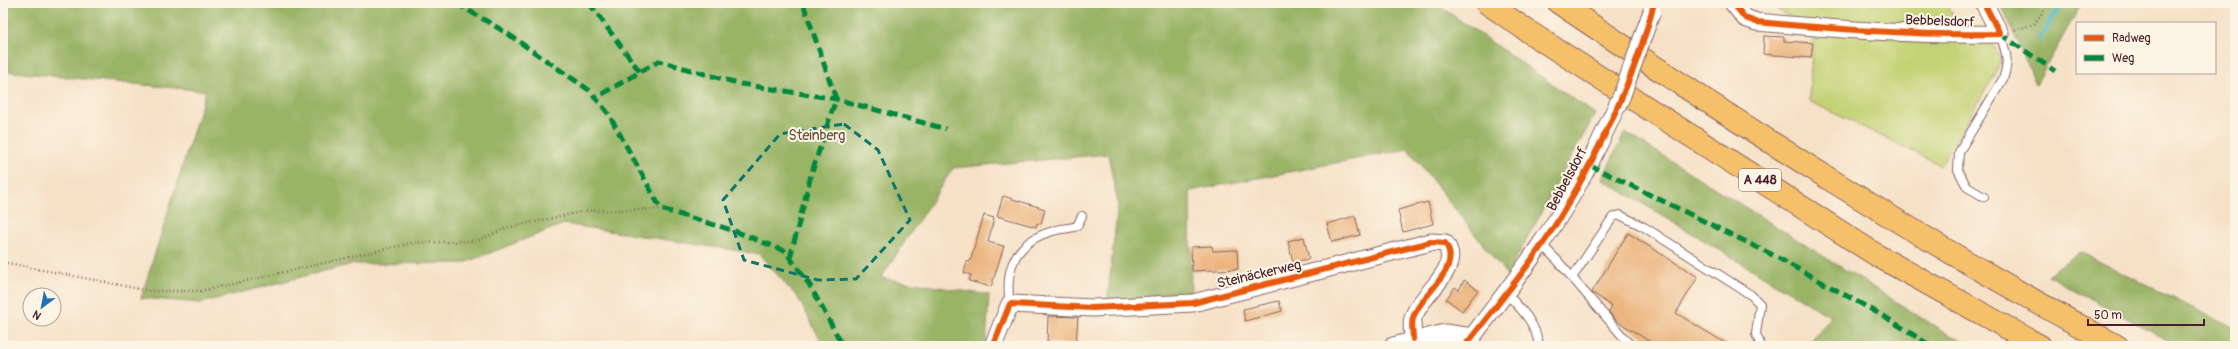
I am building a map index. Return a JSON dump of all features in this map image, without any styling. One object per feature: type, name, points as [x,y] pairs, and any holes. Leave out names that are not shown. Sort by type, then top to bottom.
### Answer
[{"type":"highway","name":"A 448","points":[[1486,3],[1878,256],[2040,346]]},
{"type":"highway","name":"A 448","points":[[1559,3],[1688,89],[1866,203],[2117,346]]},
{"type":"street","name":"Bebbelsdorf","points":[[1733,3],[1745,18],[1756,22],[1832,29],[1958,35],[2000,34],[1984,3]]},
{"type":"street","name":"Bebbelsdorf","points":[[1468,342],[1542,245],[1562,215],[1597,148],[1622,94],[1653,7]]},
{"type":"street","name":"Steinäckerweg","points":[[1010,304],[1093,308],[1193,303],[1431,242],[1445,243],[1450,250],[1451,259],[1442,276],[1420,302],[1412,319],[1413,339]]},
{"type":"street","points":[[993,346],[1010,304]]},
{"type":"street","points":[[1393,346],[1413,339],[1445,333],[1468,342]]},
{"type":"lane","points":[[1984,197],[1967,187],[1958,170],[1959,152],[2003,79],[2008,66],[2008,60],[2000,34]]},
{"type":"lane","points":[[1572,278],[1614,217],[1620,215],[1644,227],[1751,295],[1760,304],[1756,334],[1761,346]]},
{"type":"lane","points":[[1010,304],[1008,278],[1013,260],[1021,250],[1043,234],[1077,226],[1082,216]]},
{"type":"lane","points":[[1542,245],[1631,346]]},
{"type":"lane","points":[[1506,293],[1534,324],[1540,346]]},
{"type":"path","points":[[2000,34],[2034,24],[2049,3]]},
{"type":"path","points":[[3,262],[150,290],[201,291],[412,243],[477,241],[506,228],[585,211],[661,209]]},
{"type":"highlighted area","points":[[844,124],[878,150],[910,220],[856,279],[818,280],[744,260],[723,200],[780,134]]},
{"type":"green space","name":"Steinberg","points":[[3,3],[1435,3],[1595,114],[1507,275],[1408,149],[1190,191],[1191,297],[1107,303],[1118,204],[1108,154],[953,168],[881,278],[989,295],[986,346],[824,346],[798,298],[759,254],[564,224],[464,263],[352,264],[200,303],[141,298],[206,91],[3,71]]},
{"type":"green space","points":[[1771,3],[1952,3],[1949,10],[1996,49],[2000,58],[1998,69],[1941,165],[1809,101],[1813,31],[1778,10]]},
{"type":"green space","points":[[2004,3],[2082,3],[2036,84],[2002,6]]},
{"type":"green space","points":[[1625,132],[1946,333],[1972,346],[1808,346],[1831,317],[1602,179]]},
{"type":"green space","points":[[2080,252],[2235,329],[2235,346],[2178,346],[2047,275]]},
{"type":"building","points":[[1764,36],[1784,37],[1784,41],[1813,43],[1811,58],[1763,54]]},
{"type":"building","points":[[1003,196],[1045,209],[1041,224],[1037,223],[1036,227],[997,216]]},
{"type":"building","points":[[1428,202],[1433,224],[1403,232],[1398,210]]},
{"type":"building","points":[[984,215],[994,218],[988,242],[1004,246],[991,287],[969,281],[971,275],[964,273],[967,261],[970,262]]},
{"type":"building","points":[[1355,216],[1360,235],[1332,242],[1327,224]]},
{"type":"building","points":[[1628,233],[1698,277],[1676,313],[1730,346],[1657,346],[1617,321],[1609,312],[1612,307],[1592,292]]},
{"type":"building","points":[[1304,237],[1309,259],[1293,262],[1288,241]]},
{"type":"building","points":[[1212,246],[1213,251],[1237,250],[1238,269],[1192,271],[1191,247]]},
{"type":"building","points":[[1464,280],[1478,290],[1462,311],[1446,299],[1455,287],[1459,290]]},
{"type":"building","points":[[1279,301],[1282,311],[1245,321],[1243,309]]},
{"type":"building","points":[[1048,316],[1078,317],[1076,344],[1047,343]]},
{"type":"waterway","points":[[2040,38],[2062,3]]},
{"type":"marked path","points":[[456,3],[505,32],[589,90],[608,113],[661,209],[732,230],[785,251],[809,284],[843,346]]},
{"type":"marked path","points":[[589,3],[640,72]]},
{"type":"marked path","points":[[790,258],[811,175],[836,99],[803,3]]},
{"type":"marked path","points":[[2000,34],[2055,71]]},
{"type":"marked path","points":[[602,94],[659,61],[741,84],[836,99],[946,129]]},
{"type":"marked path","points":[[1589,165],[1769,253],[1887,318],[1931,346]]},
{"type":"cycle path","points":[[1465,346],[1540,248],[1562,214],[1590,165],[1616,112],[1638,57],[1654,3]]},
{"type":"cycle path","points":[[1733,3],[1745,18],[1756,22],[1909,33],[2000,34],[1984,3]]},
{"type":"cycle path","points":[[993,346],[1010,304],[1093,308],[1193,303],[1431,242],[1445,243],[1449,253],[1449,262],[1439,281],[1417,309],[1412,320],[1413,339]]}]
